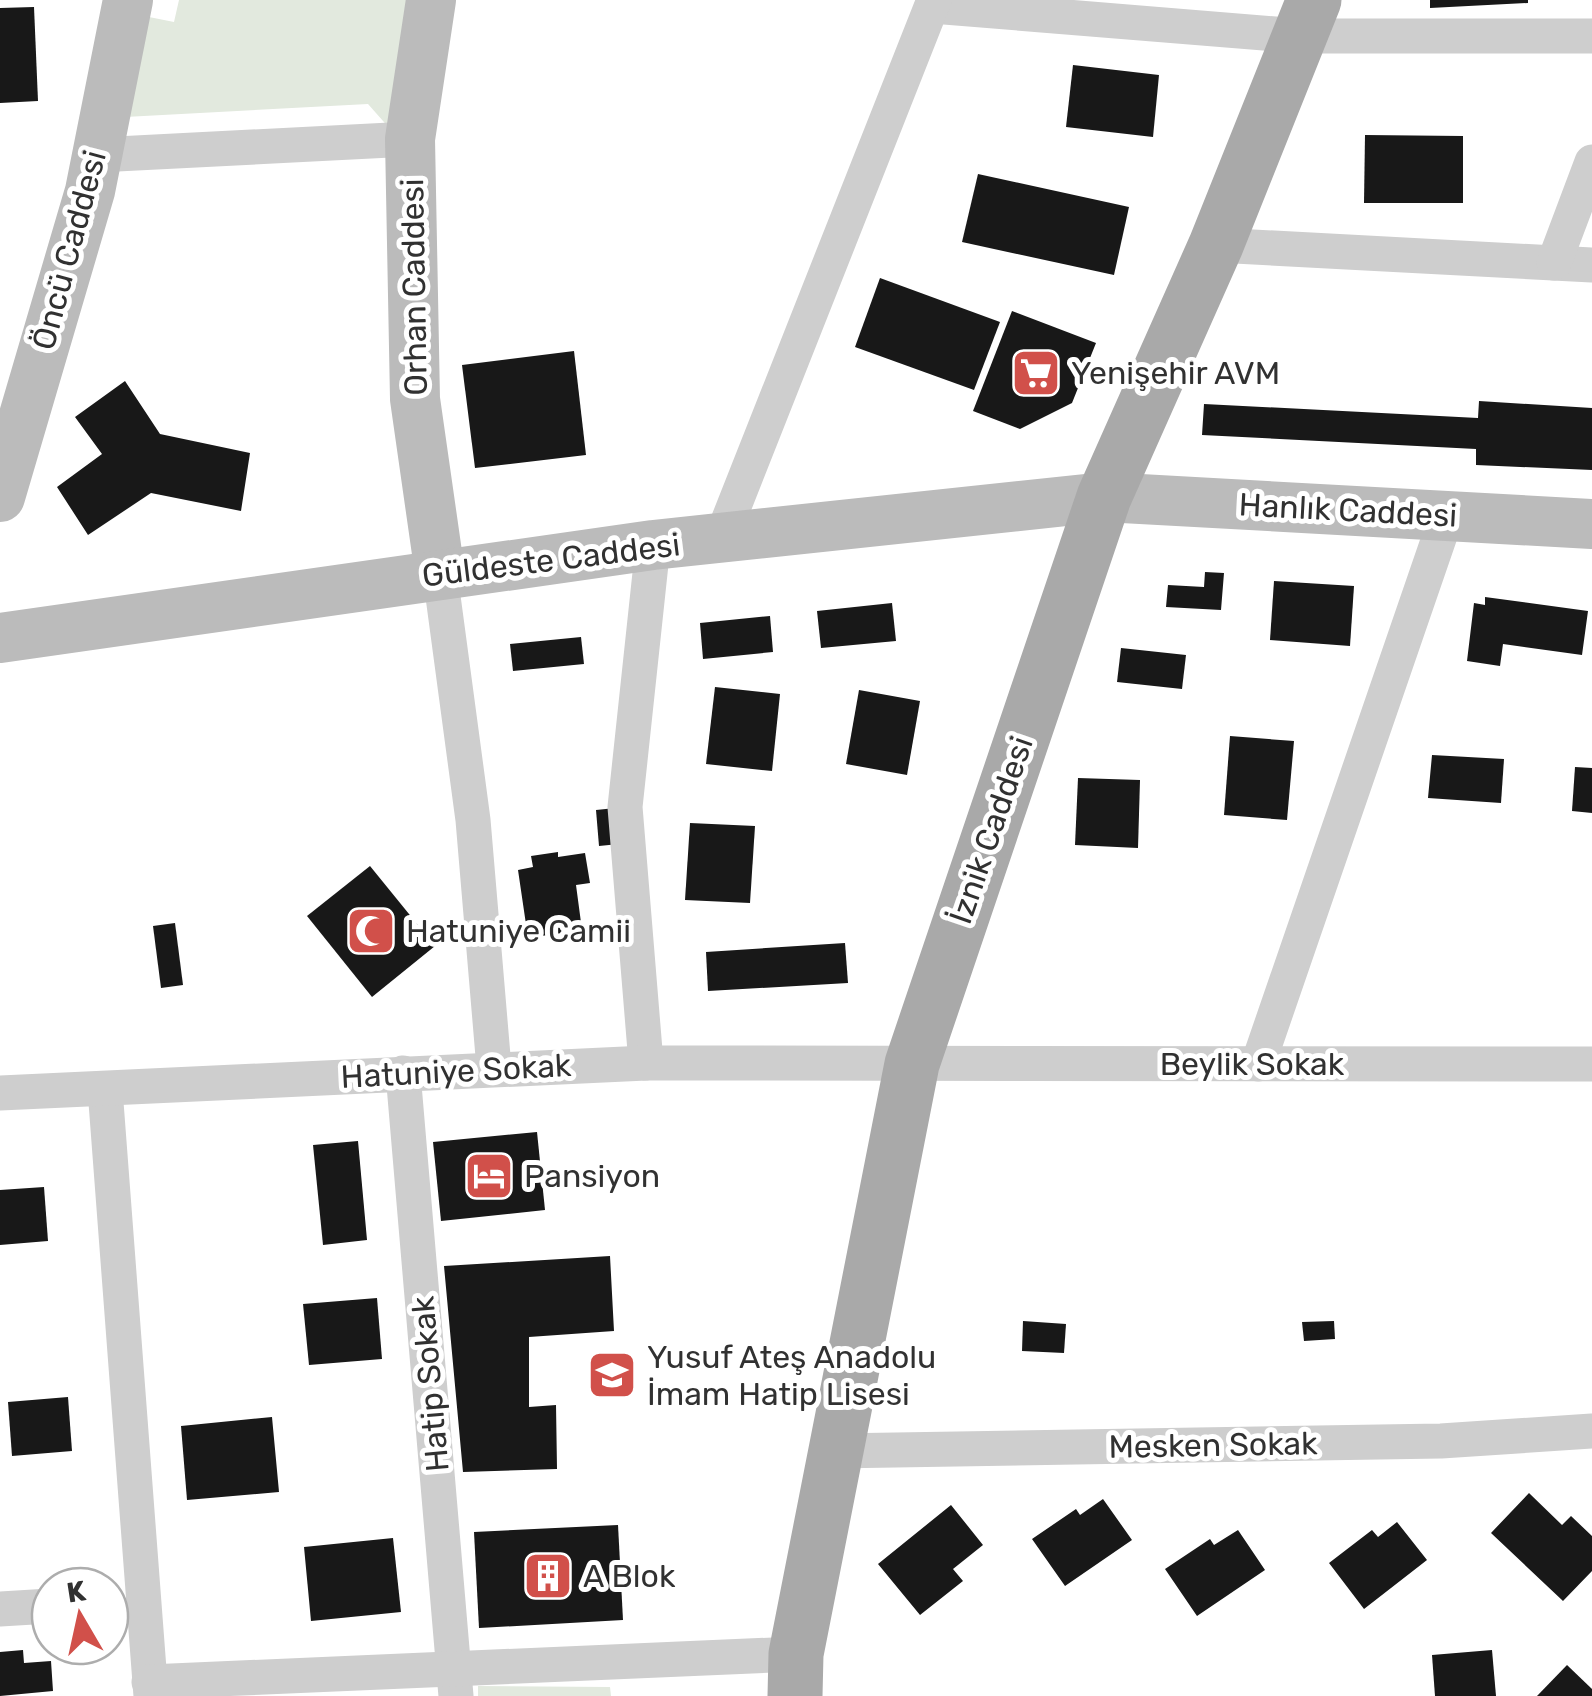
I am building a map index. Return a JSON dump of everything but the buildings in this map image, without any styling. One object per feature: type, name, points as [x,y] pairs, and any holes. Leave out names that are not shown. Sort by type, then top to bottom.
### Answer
[{"type":"main road","name":"İznik Caddesi","points":[[795,1675],[834,1451],[912,1064],[1104,497],[1216,245],[1307,18]]},
{"type":"street","name":"Öncü Caddesi","points":[[0,497],[12,409],[97,155],[128,0]]},
{"type":"street","name":"Orhan Caddesi","points":[[431,0],[410,139],[415,399],[440,574]]},
{"type":"street","points":[[721,539],[933,3],[1307,18],[1592,36]]},
{"type":"street","points":[[97,155],[410,139]]},
{"type":"street","points":[[1554,263],[1592,162]]},
{"type":"street","points":[[1216,245],[1592,265]]},
{"type":"street","name":"Güldeste Caddesi","points":[[0,638],[653,546],[1104,497]]},
{"type":"street","name":"Hanlık Caddesi","points":[[1104,497],[1592,524]]},
{"type":"street","points":[[1258,1064],[1448,515]]},
{"type":"street","points":[[646,1064],[626,807],[653,546]]},
{"type":"street","points":[[440,574],[472,820],[494,1068]]},
{"type":"street","name":"Hatuniye Sokak","points":[[0,1093],[494,1068],[912,1064]]},
{"type":"street","name":"Beylik Sokak","points":[[912,1064],[1592,1064]]},
{"type":"street","name":"Hatip Sokak","points":[[403,1073],[455,1683]]},
{"type":"street","points":[[105,1089],[125,1566]]},
{"type":"street","name":"Mesken Sokak","points":[[834,1451],[1441,1442],[1592,1431]]},
{"type":"street","points":[[0,1608],[30,1607]]},
{"type":"street","points":[[130,1616],[150,1689],[795,1675]]},
{"type":"shaded area","points":[[179,0],[411,0],[391,130],[368,104],[125,117],[144,16],[174,22]]},
{"type":"shaded area","points":[[478,1686],[610,1687],[611,1696],[478,1696]]},
{"type":"place","name":"Yenişehir AVM","points":[[1036,373]]},
{"type":"place","name":"Hatuniye Camii","points":[[371,931]]},
{"type":"place","name":"Pansiyon","points":[[489,1176]]},
{"type":"place","name":"Yusuf Ateş Anadolu İmam Hatip Lisesi","points":[[612,1375]]},
{"type":"place","name":"A Blok","points":[[548,1576]]}]
